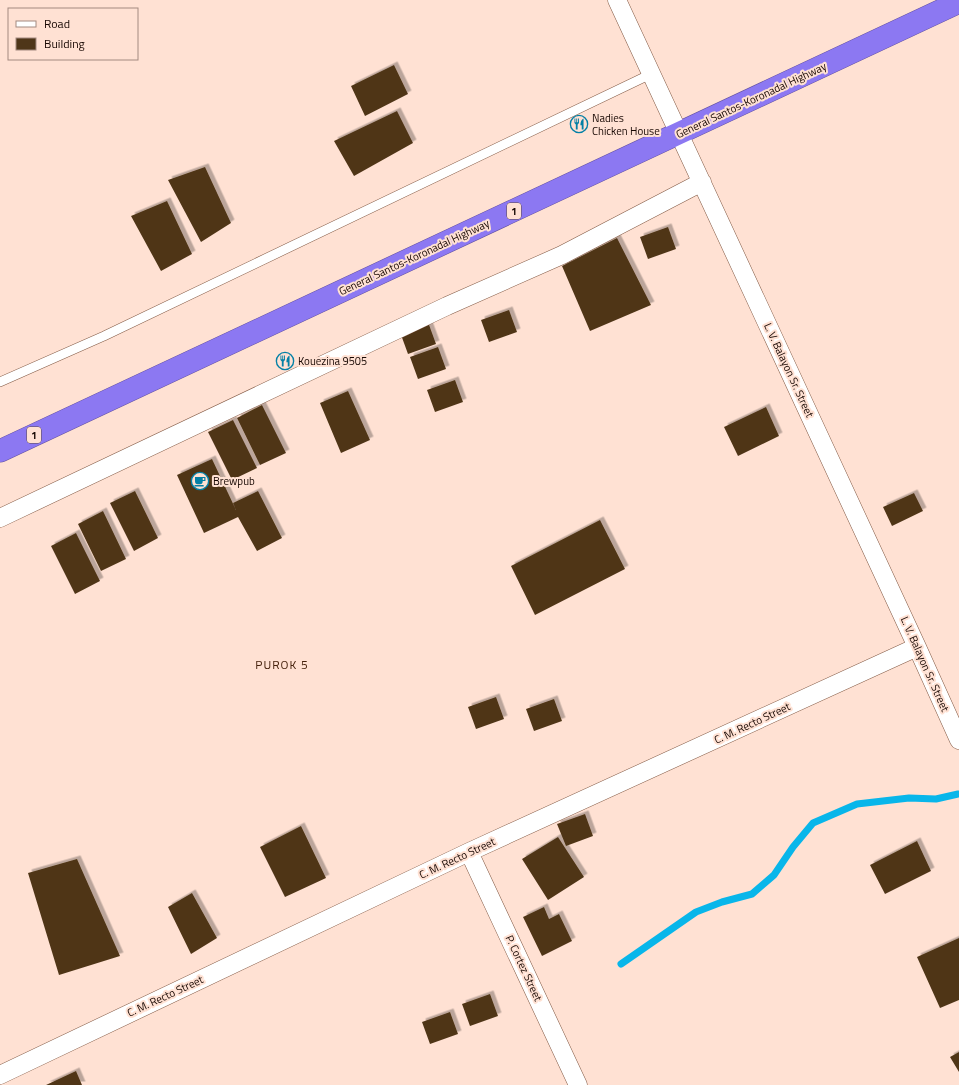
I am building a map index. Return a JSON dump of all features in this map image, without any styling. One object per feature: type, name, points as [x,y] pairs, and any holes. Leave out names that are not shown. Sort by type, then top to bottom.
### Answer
[{"type":"highway","name":"General Santos-Koronadal Highway","points":[[0,452],[959,2]]},
{"type":"street","name":"L. V. Balayon Sr. Street","points":[[617,0],[959,740]]},
{"type":"street","points":[[0,518],[440,310],[562,255],[702,182]]},
{"type":"street","name":"C. M. Recto Street","points":[[0,1075],[469,852],[917,647]]},
{"type":"street","name":"P. Cortez Street","points":[[469,852],[578,1085]]},
{"type":"lane","points":[[0,382],[112,332],[652,74]]},
{"type":"building","points":[[394,65],[408,94],[365,116],[351,86]]},
{"type":"building","points":[[397,111],[413,143],[354,176],[334,141]]},
{"type":"building","points":[[205,167],[231,223],[201,242],[168,180]]},
{"type":"building","points":[[167,201],[192,254],[161,271],[131,216]]},
{"type":"building","points":[[668,227],[676,249],[648,259],[640,237]]},
{"type":"building","points":[[617,238],[651,305],[590,331],[562,266]]},
{"type":"building","points":[[509,310],[517,332],[489,342],[481,320]]},
{"type":"building","points":[[428,322],[436,344],[408,354],[400,332]]},
{"type":"building","points":[[438,347],[446,369],[418,379],[410,357]]},
{"type":"building","points":[[455,380],[463,402],[435,412],[427,390]]},
{"type":"building","points":[[348,391],[370,440],[341,453],[320,403]]},
{"type":"building","points":[[262,405],[286,453],[260,465],[237,418]]},
{"type":"building","points":[[766,407],[779,436],[738,456],[724,427]]},
{"type":"building","points":[[233,420],[257,468],[232,480],[208,432]]},
{"type":"building","points":[[212,459],[236,510],[233,503],[258,491],[282,538],[257,551],[238,517],[204,533],[177,475]]},
{"type":"building","points":[[135,491],[158,538],[134,551],[110,503]]},
{"type":"building","points":[[914,493],[923,511],[892,526],[883,507]]},
{"type":"building","points":[[103,511],[126,559],[101,571],[78,524]]},
{"type":"building","points":[[600,520],[625,569],[535,615],[511,566]]},
{"type":"building","points":[[76,533],[100,581],[75,594],[51,546]]},
{"type":"building","points":[[496,697],[504,719],[476,729],[468,707]]},
{"type":"building","points":[[554,699],[562,721],[534,731],[526,709]]},
{"type":"building","points":[[585,814],[593,836],[566,846],[557,824]]},
{"type":"building","points":[[301,826],[326,878],[285,897],[260,847]]},
{"type":"building","points":[[558,837],[584,877],[548,900],[522,859]]},
{"type":"building","points":[[917,841],[931,871],[885,894],[870,865]]},
{"type":"building","points":[[77,859],[120,956],[59,975],[28,873]]},
{"type":"building","points":[[192,893],[217,938],[191,954],[168,907]]},
{"type":"building","points":[[544,907],[549,919],[559,914],[572,941],[542,956],[523,917]]},
{"type":"building","points":[[959,938],[959,1000],[940,1008],[917,957]]},
{"type":"building","points":[[490,994],[498,1016],[470,1026],[462,1004]]},
{"type":"building","points":[[450,1012],[458,1034],[430,1044],[422,1022]]},
{"type":"building","points":[[959,1052],[959,1072],[950,1057]]},
{"type":"building","points":[[76,1071],[82,1085],[46,1085]]},
{"type":"waterway","points":[[621,964],[696,912],[722,902],[752,894],[774,875],[793,847],[813,823],[857,804],[909,798],[936,799],[958,794]]},
{"type":"place","name":"Nadies Chicken House","points":[[579,124]]},
{"type":"place","name":"Kouezina 9505","points":[[285,361]]},
{"type":"place","name":"Brewpub","points":[[200,481]]},
{"type":"district","name":"PUROK 5","points":[[282,665]]}]
